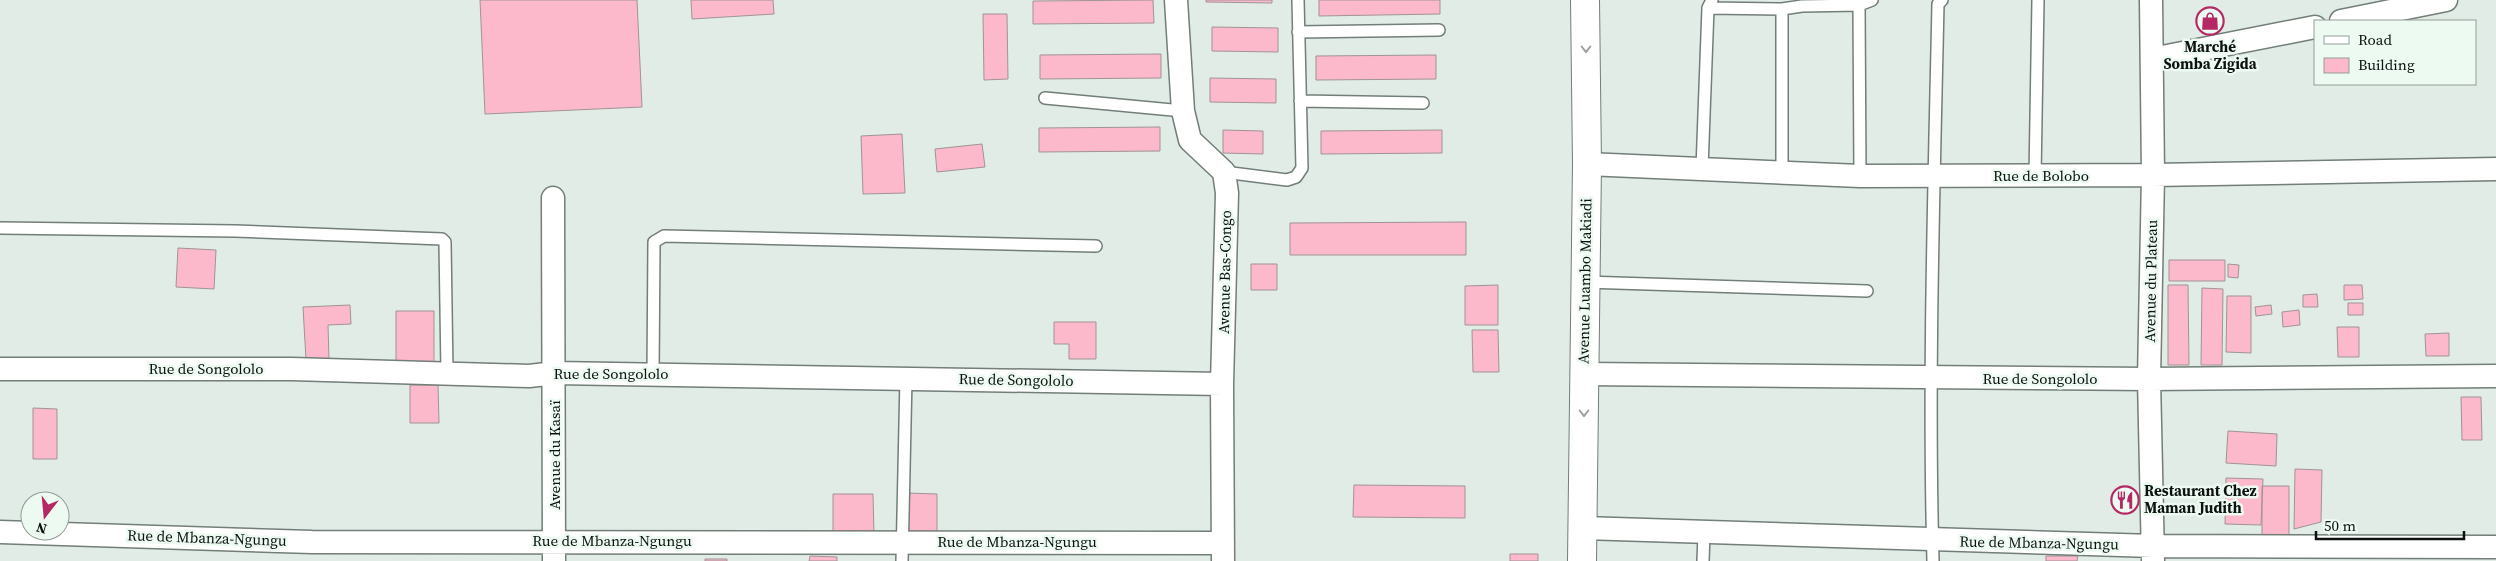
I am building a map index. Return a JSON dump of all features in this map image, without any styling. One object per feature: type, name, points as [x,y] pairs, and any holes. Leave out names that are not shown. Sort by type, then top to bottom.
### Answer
[{"type":"main road","name":"Avenue Luambo Makiadi","points":[[1582,561],[1587,164],[1585,0]]},
{"type":"street","points":[[1176,0],[1183,112],[1190,140],[1224,172]]},
{"type":"street","name":"Avenue du Plateau","points":[[2151,0],[2153,175],[2149,379],[2153,554]]},
{"type":"street","points":[[2346,20],[2446,0]]},
{"type":"street","points":[[2152,59],[2314,26]]},
{"type":"street","name":"Rue de Bolobo","points":[[1587,164],[1860,176],[2153,175],[2496,169]]},
{"type":"street","name":"Avenue Bas-Congo","points":[[1223,552],[1222,384],[1227,193],[1224,172]]},
{"type":"street","name":"Avenue du Kasaï","points":[[553,198],[555,373],[554,551]]},
{"type":"street","name":"Rue de Songololo","points":[[0,369],[292,369],[529,376],[555,373],[653,374],[1222,384]]},
{"type":"street","name":"Rue de Songololo","points":[[1584,374],[1932,379],[2496,376]]},
{"type":"street","name":"Rue de Mbanza-Ngungu","points":[[1583,528],[1704,533],[1932,551],[2153,554],[2496,548]]},
{"type":"street","name":"Rue de Mbanza-Ngungu","points":[[0,532],[554,551],[1223,552]]},
{"type":"lane","points":[[1224,172],[1287,180],[1296,177],[1302,168],[1298,0]]},
{"type":"lane","points":[[1702,168],[1710,4],[1782,9],[1802,3],[1859,5],[1872,0]]},
{"type":"lane","points":[[1932,551],[1934,176],[1938,4],[1942,0]]},
{"type":"lane","points":[[2035,176],[2038,0]]},
{"type":"lane","points":[[1859,5],[1860,176]]},
{"type":"lane","points":[[1782,9],[1782,173]]},
{"type":"lane","points":[[1298,32],[1439,30]]},
{"type":"lane","points":[[1045,98],[1183,112]]},
{"type":"lane","points":[[1300,101],[1423,103]]},
{"type":"lane","points":[[0,228],[235,231],[442,239],[446,242],[447,374]]},
{"type":"lane","points":[[653,374],[654,242],[664,236],[1096,246]]},
{"type":"lane","points":[[1585,282],[1867,291]]},
{"type":"lane","points":[[902,551],[906,378]]},
{"type":"lane","points":[[1703,561],[1704,533]]},
{"type":"building","points":[[480,0],[637,0],[642,107],[485,114]]},
{"type":"building","points":[[691,0],[773,0],[774,14],[692,19]]},
{"type":"building","points":[[1153,0],[1154,23],[1033,24],[1033,1]]},
{"type":"building","points":[[1206,0],[1272,0],[1272,3],[1206,2]]},
{"type":"building","points":[[1319,0],[1440,0],[1440,14],[1319,16]]},
{"type":"building","points":[[983,14],[1007,14],[1008,79],[984,80]]},
{"type":"building","points":[[1212,27],[1278,28],[1278,52],[1212,51]]},
{"type":"building","points":[[1161,54],[1161,78],[1040,79],[1040,55]]},
{"type":"building","points":[[1436,55],[1436,79],[1316,80],[1316,56]]},
{"type":"building","points":[[1210,78],[1276,79],[1276,103],[1210,102]]},
{"type":"building","points":[[1160,127],[1160,151],[1039,152],[1039,128]]},
{"type":"building","points":[[1223,130],[1263,131],[1263,154],[1223,153]]},
{"type":"building","points":[[1442,130],[1442,153],[1321,154],[1321,131]]},
{"type":"building","points":[[902,134],[905,193],[863,194],[861,136]]},
{"type":"building","points":[[982,144],[985,167],[937,172],[935,149]]},
{"type":"building","points":[[1466,222],[1466,255],[1290,255],[1290,223]]},
{"type":"building","points":[[178,248],[216,250],[214,289],[176,287]]},
{"type":"building","points":[[2169,260],[2225,260],[2225,281],[2169,281]]},
{"type":"building","points":[[1251,264],[1277,264],[1277,290],[1251,290]]},
{"type":"building","points":[[2228,264],[2239,265],[2238,278],[2228,277]]},
{"type":"building","points":[[1498,285],[1498,325],[1465,325],[1465,286]]},
{"type":"building","points":[[2168,285],[2188,285],[2189,365],[2168,365]]},
{"type":"building","points":[[2344,285],[2362,285],[2363,299],[2344,300]]},
{"type":"building","points":[[2202,288],[2223,289],[2222,365],[2201,365]]},
{"type":"building","points":[[2317,294],[2318,307],[2303,307],[2303,295]]},
{"type":"building","points":[[2227,296],[2251,296],[2251,353],[2226,352]]},
{"type":"building","points":[[2348,303],[2363,303],[2363,315],[2348,315]]},
{"type":"building","points":[[350,305],[351,324],[328,325],[329,359],[306,360],[303,307]]},
{"type":"building","points":[[2271,305],[2272,314],[2256,316],[2255,307]]},
{"type":"building","points":[[2299,310],[2300,325],[2283,327],[2282,312]]},
{"type":"building","points":[[396,311],[434,311],[434,366],[396,366]]},
{"type":"building","points":[[1054,322],[1096,322],[1096,359],[1069,359],[1069,344],[1054,344]]},
{"type":"building","points":[[2337,327],[2359,327],[2359,357],[2338,357]]},
{"type":"building","points":[[1472,330],[1498,330],[1499,372],[1473,372]]},
{"type":"building","points":[[2449,333],[2449,356],[2426,356],[2425,334]]},
{"type":"building","points":[[410,385],[438,385],[439,423],[410,423]]},
{"type":"building","points":[[2461,397],[2481,397],[2482,440],[2462,440]]},
{"type":"building","points":[[33,408],[57,409],[57,459],[33,459]]},
{"type":"building","points":[[2228,431],[2277,434],[2276,466],[2226,463]]},
{"type":"building","points":[[2295,469],[2322,470],[2321,522],[2294,529]]},
{"type":"building","points":[[2226,478],[2263,479],[2261,525],[2225,524]]},
{"type":"building","points":[[1354,485],[1465,486],[1465,518],[1353,517]]},
{"type":"building","points":[[2262,486],[2289,486],[2289,539],[2262,539]]},
{"type":"building","points":[[907,493],[937,494],[937,534],[907,534]]},
{"type":"building","points":[[833,494],[873,494],[874,535],[833,536]]},
{"type":"building","points":[[1510,554],[1538,554],[1538,561],[1510,561]]},
{"type":"building","points":[[810,556],[837,557],[837,561],[809,561]]},
{"type":"building","points":[[2046,556],[2078,556],[2077,561],[2046,561]]},
{"type":"building","points":[[705,559],[727,559],[727,561],[705,561]]},
{"type":"place","name":"Marché Somba Zigida","points":[[2210,21]]},
{"type":"place","name":"Restaurant Chez Maman Judith","points":[[2125,500]]}]
